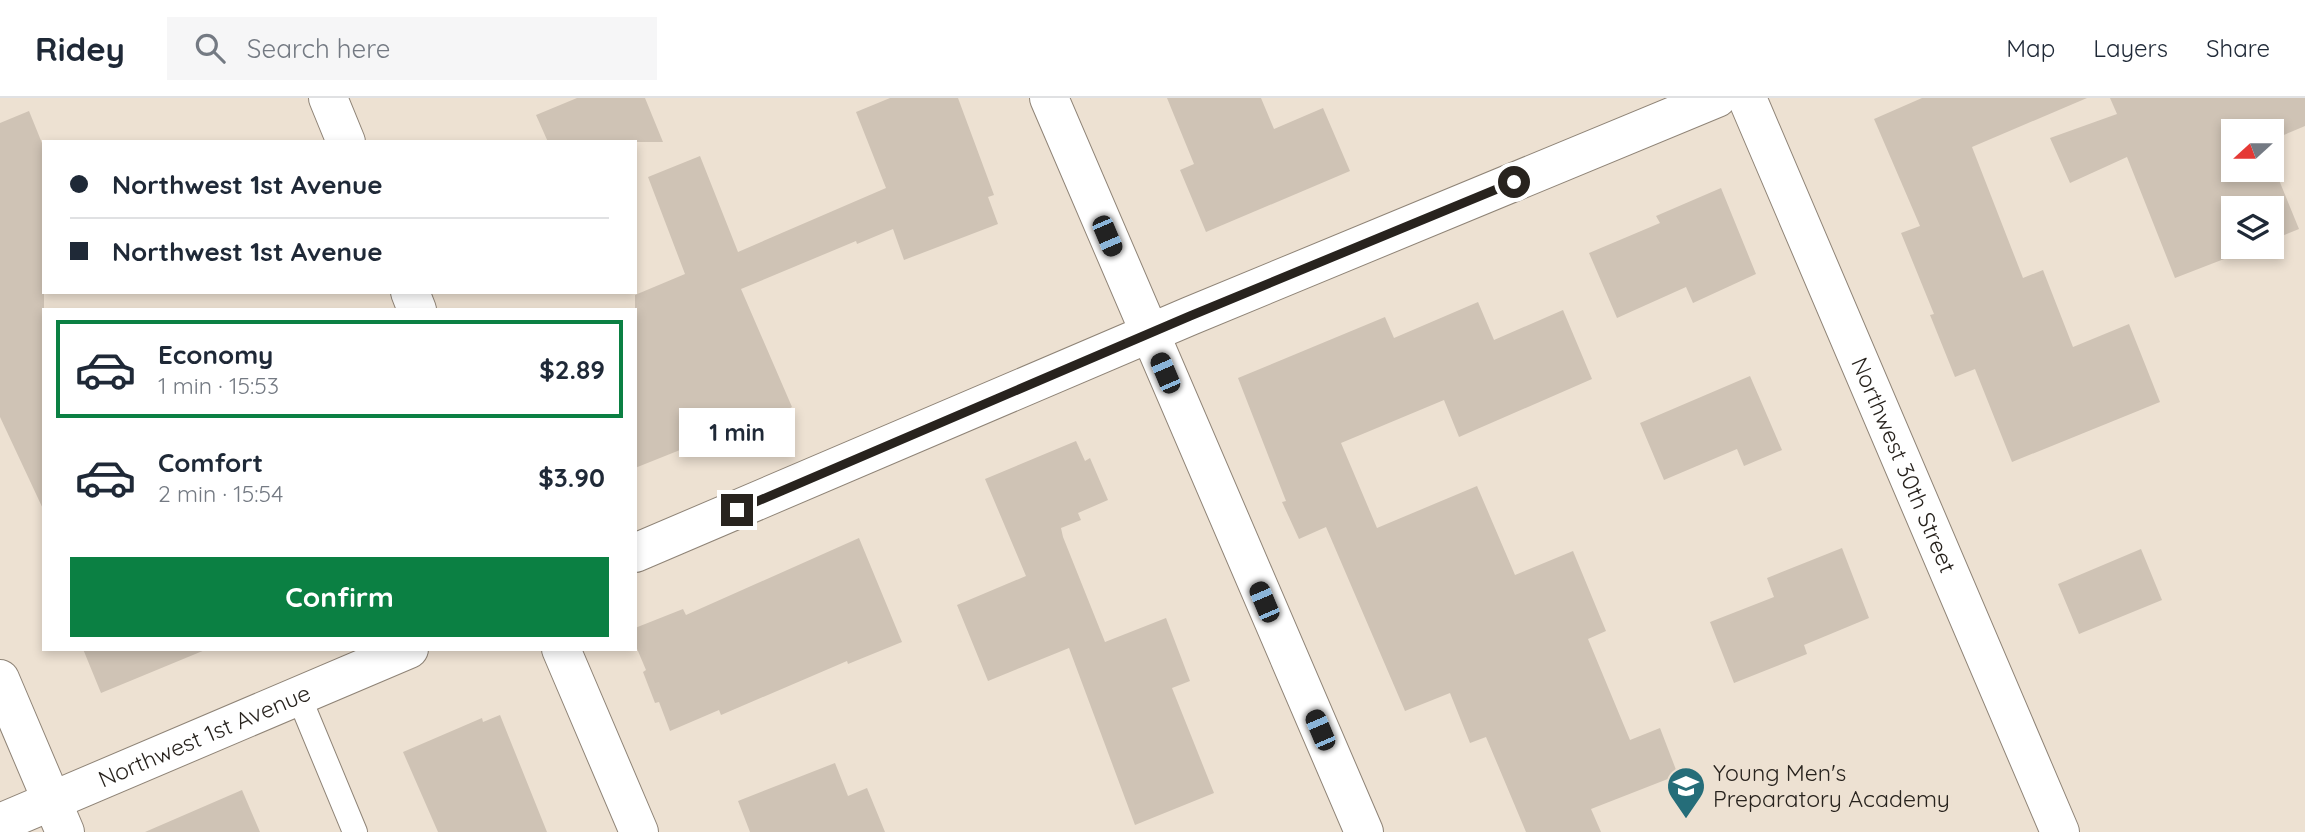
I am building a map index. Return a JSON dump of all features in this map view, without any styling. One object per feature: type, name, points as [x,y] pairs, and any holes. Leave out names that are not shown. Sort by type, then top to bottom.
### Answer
[{"type":"street","points":[[328,98],[345,140]]},
{"type":"street","points":[[1049,98],[1364,832]]},
{"type":"street","points":[[637,552],[1149,334],[1717,98]]},
{"type":"street","name":"Northwest 30th Street","points":[[1747,98],[2060,832]]},
{"type":"street","name":"Northwest 1st Avenue","points":[[0,823],[58,817],[299,697],[405,651]]},
{"type":"street","points":[[562,651],[639,832]]},
{"type":"street","points":[[0,679],[58,817]]},
{"type":"lane","points":[[299,697],[355,832]]},
{"type":"building","points":[[577,98],[645,98],[663,142],[547,140],[536,115]]},
{"type":"building","points":[[890,98],[958,98],[994,195],[988,197],[998,224],[904,260],[893,229],[857,244],[856,241],[741,289],[792,407],[785,411],[791,424],[752,440],[746,425],[741,428],[740,426],[637,467],[635,295],[685,274],[648,177],[700,156],[738,252],[886,188],[856,112]]},
{"type":"building","points":[[1167,98],[1261,98],[1274,129],[1323,108],[1350,171],[1206,232],[1180,170],[1194,164]]},
{"type":"building","points":[[1922,98],[2087,98],[1972,147],[2023,278],[2043,270],[2073,347],[2129,324],[2160,402],[2012,462],[1975,369],[1955,377],[1930,315],[1934,314],[1901,233],[1920,226],[1874,119]]},
{"type":"building","points":[[2110,98],[2305,98],[2305,126],[2284,135],[2284,119],[2221,119],[2221,182],[2280,182],[2299,229],[2284,235],[2284,196],[2221,196],[2221,259],[2224,259],[2175,278],[2127,157],[2070,183],[2050,138],[2117,114]]},
{"type":"building","points":[[29,111],[42,143],[42,507],[0,417],[0,123]]},
{"type":"building","points":[[1721,188],[1756,274],[1693,303],[1686,287],[1617,318],[1589,253],[1660,223],[1656,216]]},
{"type":"building","points":[[1478,302],[1494,340],[1563,310],[1592,379],[1459,437],[1444,400],[1341,443],[1377,528],[1477,486],[1515,575],[1573,551],[1606,631],[1588,639],[1630,740],[1660,728],[1678,775],[1591,809],[1601,832],[1526,832],[1486,737],[1470,743],[1450,693],[1405,711],[1326,527],[1299,539],[1282,502],[1286,501],[1238,378],[1385,317],[1394,338]]},
{"type":"building","points":[[1750,376],[1782,450],[1744,466],[1737,449],[1664,480],[1640,423]]},
{"type":"building","points":[[1076,441],[1085,461],[1090,458],[1108,500],[1078,513],[1081,520],[1061,528],[1063,537],[1105,642],[1166,618],[1190,681],[1172,688],[1214,793],[1135,825],[1069,648],[988,681],[957,605],[1026,576],[985,479]]},
{"type":"building","points":[[859,538],[902,642],[848,664],[847,661],[721,715],[719,710],[670,731],[643,672],[646,670],[637,649],[637,627],[683,609],[686,615]]},
{"type":"building","points":[[1842,548],[1869,618],[1804,645],[1807,654],[1734,683],[1710,622],[1774,597],[1767,578]]},
{"type":"building","points":[[2141,549],[2162,600],[2079,634],[2058,584]]},
{"type":"building","points":[[84,651],[203,651],[101,693]]},
{"type":"building","points":[[500,715],[547,832],[438,832],[403,752],[482,718],[483,722]]},
{"type":"building","points":[[835,763],[848,796],[867,788],[885,832],[750,832],[738,801]]},
{"type":"building","points":[[242,790],[260,832],[145,832]]},
{"type":"place","name":"Young Men's Preparatory Academy","points":[[1686,820]]},
{"type":"route","points":[[737,510],[1190,316],[1514,182]]}]
